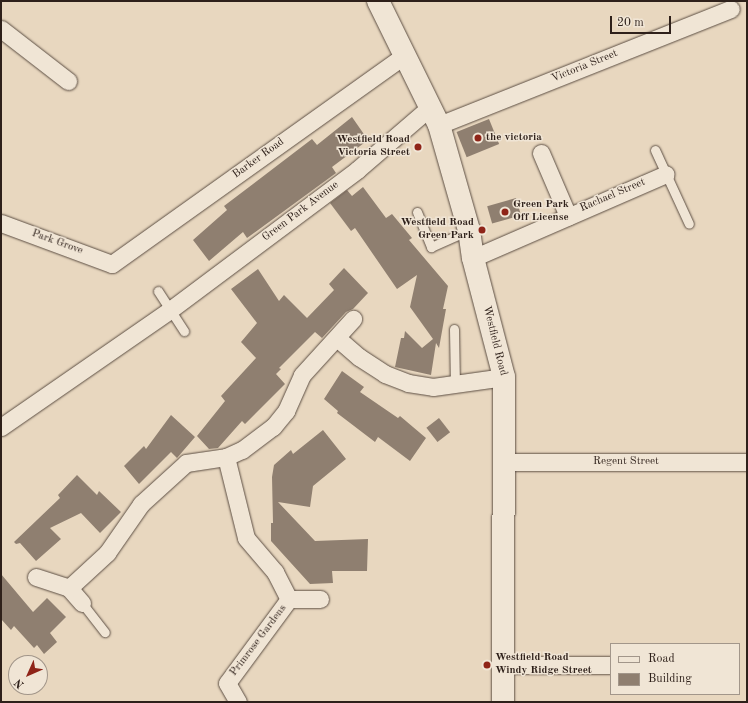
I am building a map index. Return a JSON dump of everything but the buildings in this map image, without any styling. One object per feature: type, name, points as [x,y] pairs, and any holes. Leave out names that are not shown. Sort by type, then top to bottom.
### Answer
[{"type":"main road","name":"Westfield Road","points":[[378,1],[434,117],[469,230],[473,258],[504,377],[503,702]]},
{"type":"street","name":"Victoria Street","points":[[434,117],[731,10]]},
{"type":"street","points":[[1,29],[68,81]]},
{"type":"street","name":"Barker Road","points":[[112,264],[405,55]]},
{"type":"street","name":"Green Park Avenue","points":[[1,427],[170,310],[357,170],[434,117]]},
{"type":"street","points":[[541,154],[568,216]]},
{"type":"street","name":"Rachael Street","points":[[473,258],[666,174]]},
{"type":"street","name":"Park Grove","points":[[1,223],[112,264]]},
{"type":"street","points":[[69,588],[107,553],[141,504],[186,463],[226,457],[242,450],[273,427],[286,411],[302,374],[353,319]]},
{"type":"street","points":[[337,338],[359,357],[385,374],[408,383],[433,387],[504,377]]},
{"type":"street","name":"Primrose Gardens","points":[[226,457],[246,538],[275,572],[289,599]]},
{"type":"street","name":"Regent Street","points":[[504,462],[747,462]]},
{"type":"street","points":[[36,577],[69,588],[82,603]]},
{"type":"street","name":"Primrose Gardens","points":[[289,599],[320,599]]},
{"type":"street","name":"Primrose Gardens","points":[[238,702],[226,684],[289,599]]},
{"type":"street","points":[[503,664],[610,665]]},
{"type":"lane","points":[[655,150],[689,224]]},
{"type":"lane","points":[[417,212],[431,247],[469,230]]},
{"type":"lane","points":[[158,291],[184,331]]},
{"type":"lane","points":[[454,328],[455,385]]},
{"type":"lane","points":[[82,603],[106,632]]},
{"type":"place","name":"the victoria","points":[[478,138]]},
{"type":"place","name":"Westfield Road Victoria Street","points":[[418,147]]},
{"type":"place","name":"Green Park Off License","points":[[505,212]]},
{"type":"place","name":"Westfield Road Green Park","points":[[482,230]]},
{"type":"place","name":"Westfield Road Windy Ridge Street","points":[[487,665]]}]
